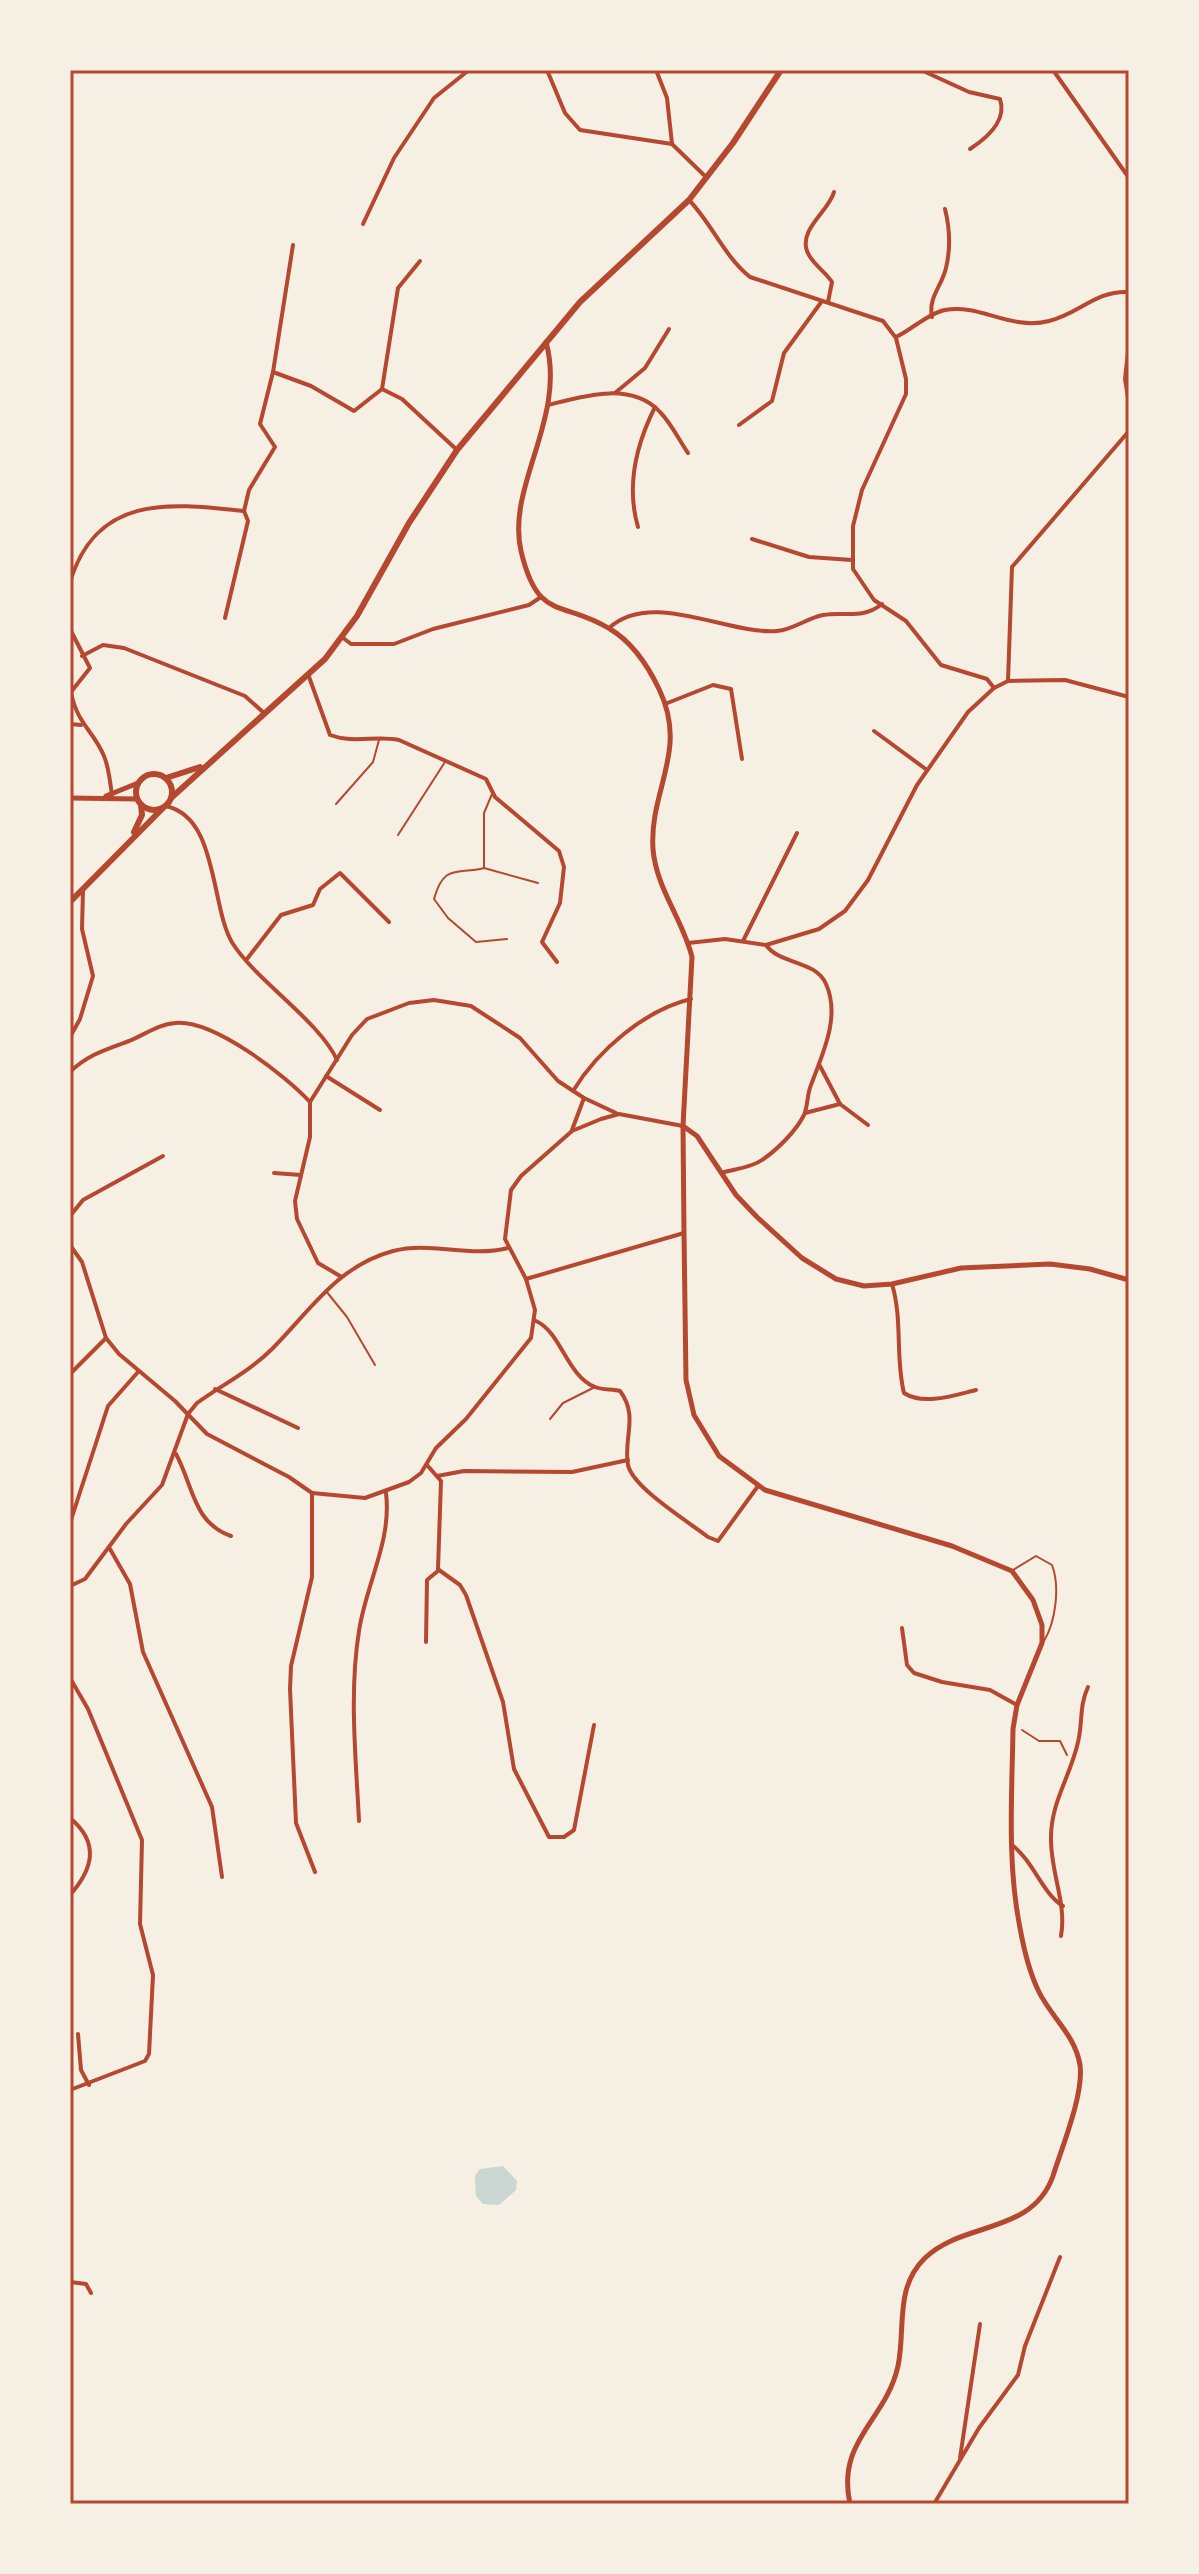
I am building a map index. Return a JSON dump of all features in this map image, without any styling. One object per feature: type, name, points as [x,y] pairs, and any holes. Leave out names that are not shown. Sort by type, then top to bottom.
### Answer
[{"type":"main road","points":[[70,902],[203,766],[308,674],[342,637],[457,450],[580,302],[689,200],[771,89],[781,70]]},
{"type":"main road","points":[[128,842],[140,820],[138,783],[151,774],[166,778],[203,766]]},
{"type":"main road","points":[[166,778],[171,787],[171,798]]},
{"type":"main road","points":[[139,802],[151,810],[164,807]]},
{"type":"street","points":[[363,224],[394,158],[434,98],[469,70]]},
{"type":"street","points":[[547,70],[565,113],[580,130],[672,144],[707,178]]},
{"type":"street","points":[[656,70],[667,98],[672,144]]},
{"type":"street","points":[[921,70],[969,92],[1000,99],[1001,115],[997,123],[984,140],[970,149]]},
{"type":"street","points":[[1053,70],[1129,178]]},
{"type":"street","points":[[739,425],[772,401],[784,353],[825,302],[832,282],[808,255],[806,243],[809,231],[829,205],[834,192]]},
{"type":"street","points":[[689,200],[705,217],[734,264],[750,277],[883,321],[896,338],[906,379],[906,394],[862,490],[853,526],[852,560],[861,585],[906,621],[941,665],[987,679],[994,688]]},
{"type":"street","points":[[932,317],[931,300],[946,269],[950,236],[945,209]]},
{"type":"street","points":[[225,618],[248,521],[244,511],[249,490],[275,447],[260,424],[273,372],[293,245]]},
{"type":"street","points":[[273,372],[311,386],[354,411],[382,389],[398,288],[420,261]]},
{"type":"street","points":[[896,338],[945,310],[1008,323],[1046,322],[1096,297],[1110,292],[1129,292]]},
{"type":"street","points":[[615,393],[645,368],[669,329]]},
{"type":"street","points":[[546,342],[551,365],[548,405],[540,447],[524,494],[519,530],[529,580],[541,596],[558,610],[609,628],[639,655],[665,704],[672,742],[670,763],[655,812],[653,850],[656,867],[692,957],[683,1126],[685,1359],[689,1399],[700,1428],[719,1456],[758,1486],[952,1546],[1012,1571],[1033,1600],[1042,1625],[1042,1643],[1017,1705],[1013,1729],[1013,1884],[1028,1965],[1039,1993],[1076,2049],[1080,2068],[1051,2180],[1029,2209],[1011,2221],[938,2248],[915,2269],[903,2300],[899,2362],[893,2384],[851,2452],[847,2475],[850,2504]]},
{"type":"street","points":[[1129,343],[1125,379],[1129,404]]},
{"type":"street","points":[[382,389],[402,399],[457,450]]},
{"type":"street","points":[[548,405],[615,393],[655,407],[688,453]]},
{"type":"street","points":[[638,527],[631,506],[633,474],[642,434],[655,407]]},
{"type":"street","points":[[1008,681],[1012,567],[1043,527],[1129,431]]},
{"type":"street","points":[[70,582],[76,562],[93,538],[124,514],[147,506],[173,503],[244,511]]},
{"type":"street","points":[[752,539],[809,557],[852,560]]},
{"type":"street","points":[[342,637],[351,644],[394,644],[446,626],[529,605],[541,596]]},
{"type":"street","points":[[609,628],[622,618],[682,614],[775,631],[824,615],[865,614],[882,604]]},
{"type":"street","points":[[70,629],[90,668],[71,692],[81,725],[103,755],[112,795]]},
{"type":"street","points":[[82,656],[103,645],[124,648],[245,696],[264,713]]},
{"type":"street","points":[[308,674],[330,735],[353,741],[399,740],[486,779],[492,793],[529,829],[559,851],[563,860],[560,903],[542,942],[557,962]]},
{"type":"street","points":[[688,943],[743,941],[766,945],[819,929],[845,911],[868,880],[927,770],[968,712],[994,688],[1008,681],[1065,680],[1129,697]]},
{"type":"street","points":[[665,704],[713,685],[731,689],[742,759]]},
{"type":"street","points":[[70,724],[81,725]]},
{"type":"street","points":[[874,731],[927,770]]},
{"type":"street","points":[[102,798],[138,783]]},
{"type":"street","points":[[70,798],[139,802]]},
{"type":"street","points":[[164,807],[172,808],[200,832],[228,932],[247,959],[337,1060]]},
{"type":"street","points":[[743,941],[797,833]]},
{"type":"street","points":[[247,959],[275,921],[313,905],[320,889],[340,873],[389,922]]},
{"type":"street","points":[[70,1037],[80,1019],[93,976],[84,941],[83,890]]},
{"type":"street","points":[[721,1173],[763,1160],[805,1113],[809,1088],[828,1046],[829,994],[826,983],[821,975],[772,953],[766,945]]},
{"type":"street","points":[[573,1091],[596,1062],[665,1006],[691,999]]},
{"type":"street","points":[[340,1276],[318,1263],[297,1219],[295,1201],[310,1137],[310,1102],[367,1019],[409,1003],[453,1002],[485,1013],[520,1038],[547,1070],[584,1098],[619,1114],[683,1126],[697,1136],[736,1195],[802,1258],[836,1279],[864,1286],[892,1284],[961,1268],[1050,1264],[1090,1269],[1129,1280]]},
{"type":"street","points":[[70,1072],[108,1047],[162,1026],[184,1023],[206,1028],[243,1050],[310,1102]]},
{"type":"street","points":[[820,1066],[840,1104],[868,1125]]},
{"type":"street","points":[[326,1076],[380,1110]]},
{"type":"street","points":[[572,1131],[584,1098]]},
{"type":"street","points":[[805,1113],[840,1104]]},
{"type":"street","points":[[70,1245],[82,1262],[106,1338],[138,1372],[207,1434],[289,1477],[312,1493],[365,1498],[386,1493],[409,1482],[427,1465],[441,1442],[466,1419],[531,1338],[536,1321],[526,1279],[505,1239],[511,1190],[521,1176],[572,1131],[619,1114]]},
{"type":"street","points":[[70,1216],[83,1200],[163,1156]]},
{"type":"street","points":[[274,1173],[301,1175]]},
{"type":"street","points":[[526,1279],[684,1233]]},
{"type":"street","points":[[70,1586],[85,1579],[126,1524],[162,1485],[176,1454],[188,1414],[215,1389],[271,1350],[340,1276],[367,1260],[395,1250],[415,1248],[478,1254],[508,1248]]},
{"type":"street","points":[[892,1284],[900,1325],[898,1364],[904,1393],[911,1398],[929,1399],[976,1390]]},
{"type":"street","points":[[536,1321],[547,1329],[563,1355],[594,1387],[620,1391],[629,1403],[632,1419],[628,1460],[631,1472],[641,1485],[708,1537],[718,1541],[758,1486]]},
{"type":"street","points":[[70,1374],[106,1338]]},
{"type":"street","points":[[70,1523],[108,1406],[138,1372]]},
{"type":"street","points":[[215,1389],[298,1428]]},
{"type":"street","points":[[176,1454],[195,1504],[215,1531],[231,1536]]},
{"type":"street","points":[[437,1476],[464,1471],[572,1472],[628,1460]]},
{"type":"street","points":[[427,1465],[441,1481],[436,1557],[439,1570],[460,1585],[466,1595],[503,1702],[514,1769],[549,1837],[564,1837],[574,1830],[594,1725]]},
{"type":"street","points":[[312,1493],[312,1577],[291,1666],[290,1689],[296,1823],[315,1872]]},
{"type":"street","points":[[359,1821],[355,1665],[359,1628],[386,1525],[386,1493]]},
{"type":"street","points":[[110,1549],[130,1584],[143,1652],[212,1807],[222,1877]]},
{"type":"street","points":[[426,1642],[427,1580],[439,1570]]},
{"type":"street","points":[[902,1628],[907,1665],[914,1673],[942,1682],[990,1690],[1017,1705]]},
{"type":"street","points":[[70,1678],[94,1722],[142,1840],[140,1924],[153,1975],[149,2054],[137,2067],[70,2090]]},
{"type":"street","points":[[1061,1936],[1063,1906],[1050,1837],[1057,1796],[1079,1738],[1080,1708],[1088,1687]]},
{"type":"street","points":[[70,1818],[85,1833],[92,1856],[89,1870],[70,1895]]},
{"type":"street","points":[[1012,1845],[1030,1860],[1050,1894],[1063,1906]]},
{"type":"street","points":[[78,2034],[81,2070],[89,2085]]},
{"type":"street","points":[[934,2504],[960,2458],[1018,2375],[1025,2346],[1060,2257]]},
{"type":"street","points":[[70,2282],[86,2284],[91,2293]]},
{"type":"street","points":[[960,2458],[980,2324]]},
{"type":"lane","points":[[336,804],[373,762],[379,739]]},
{"type":"lane","points":[[398,835],[445,761]]},
{"type":"lane","points":[[484,868],[484,813],[492,793]]},
{"type":"lane","points":[[507,939],[476,942],[448,918],[434,899],[443,877],[453,870],[484,868],[538,883]]},
{"type":"lane","points":[[326,1290],[347,1317],[375,1365]]},
{"type":"lane","points":[[550,1419],[563,1403],[594,1387]]},
{"type":"lane","points":[[1012,1571],[1036,1556],[1052,1565],[1057,1577],[1053,1610],[1042,1643]]},
{"type":"path","points":[[1013,1729],[1026,1731],[1039,1741],[1060,1741],[1071,1763]]},
{"type":"shaded area","points":[[503,2166],[517,2181],[516,2190],[499,2205],[483,2204],[476,2196],[475,2176],[480,2169]]}]
